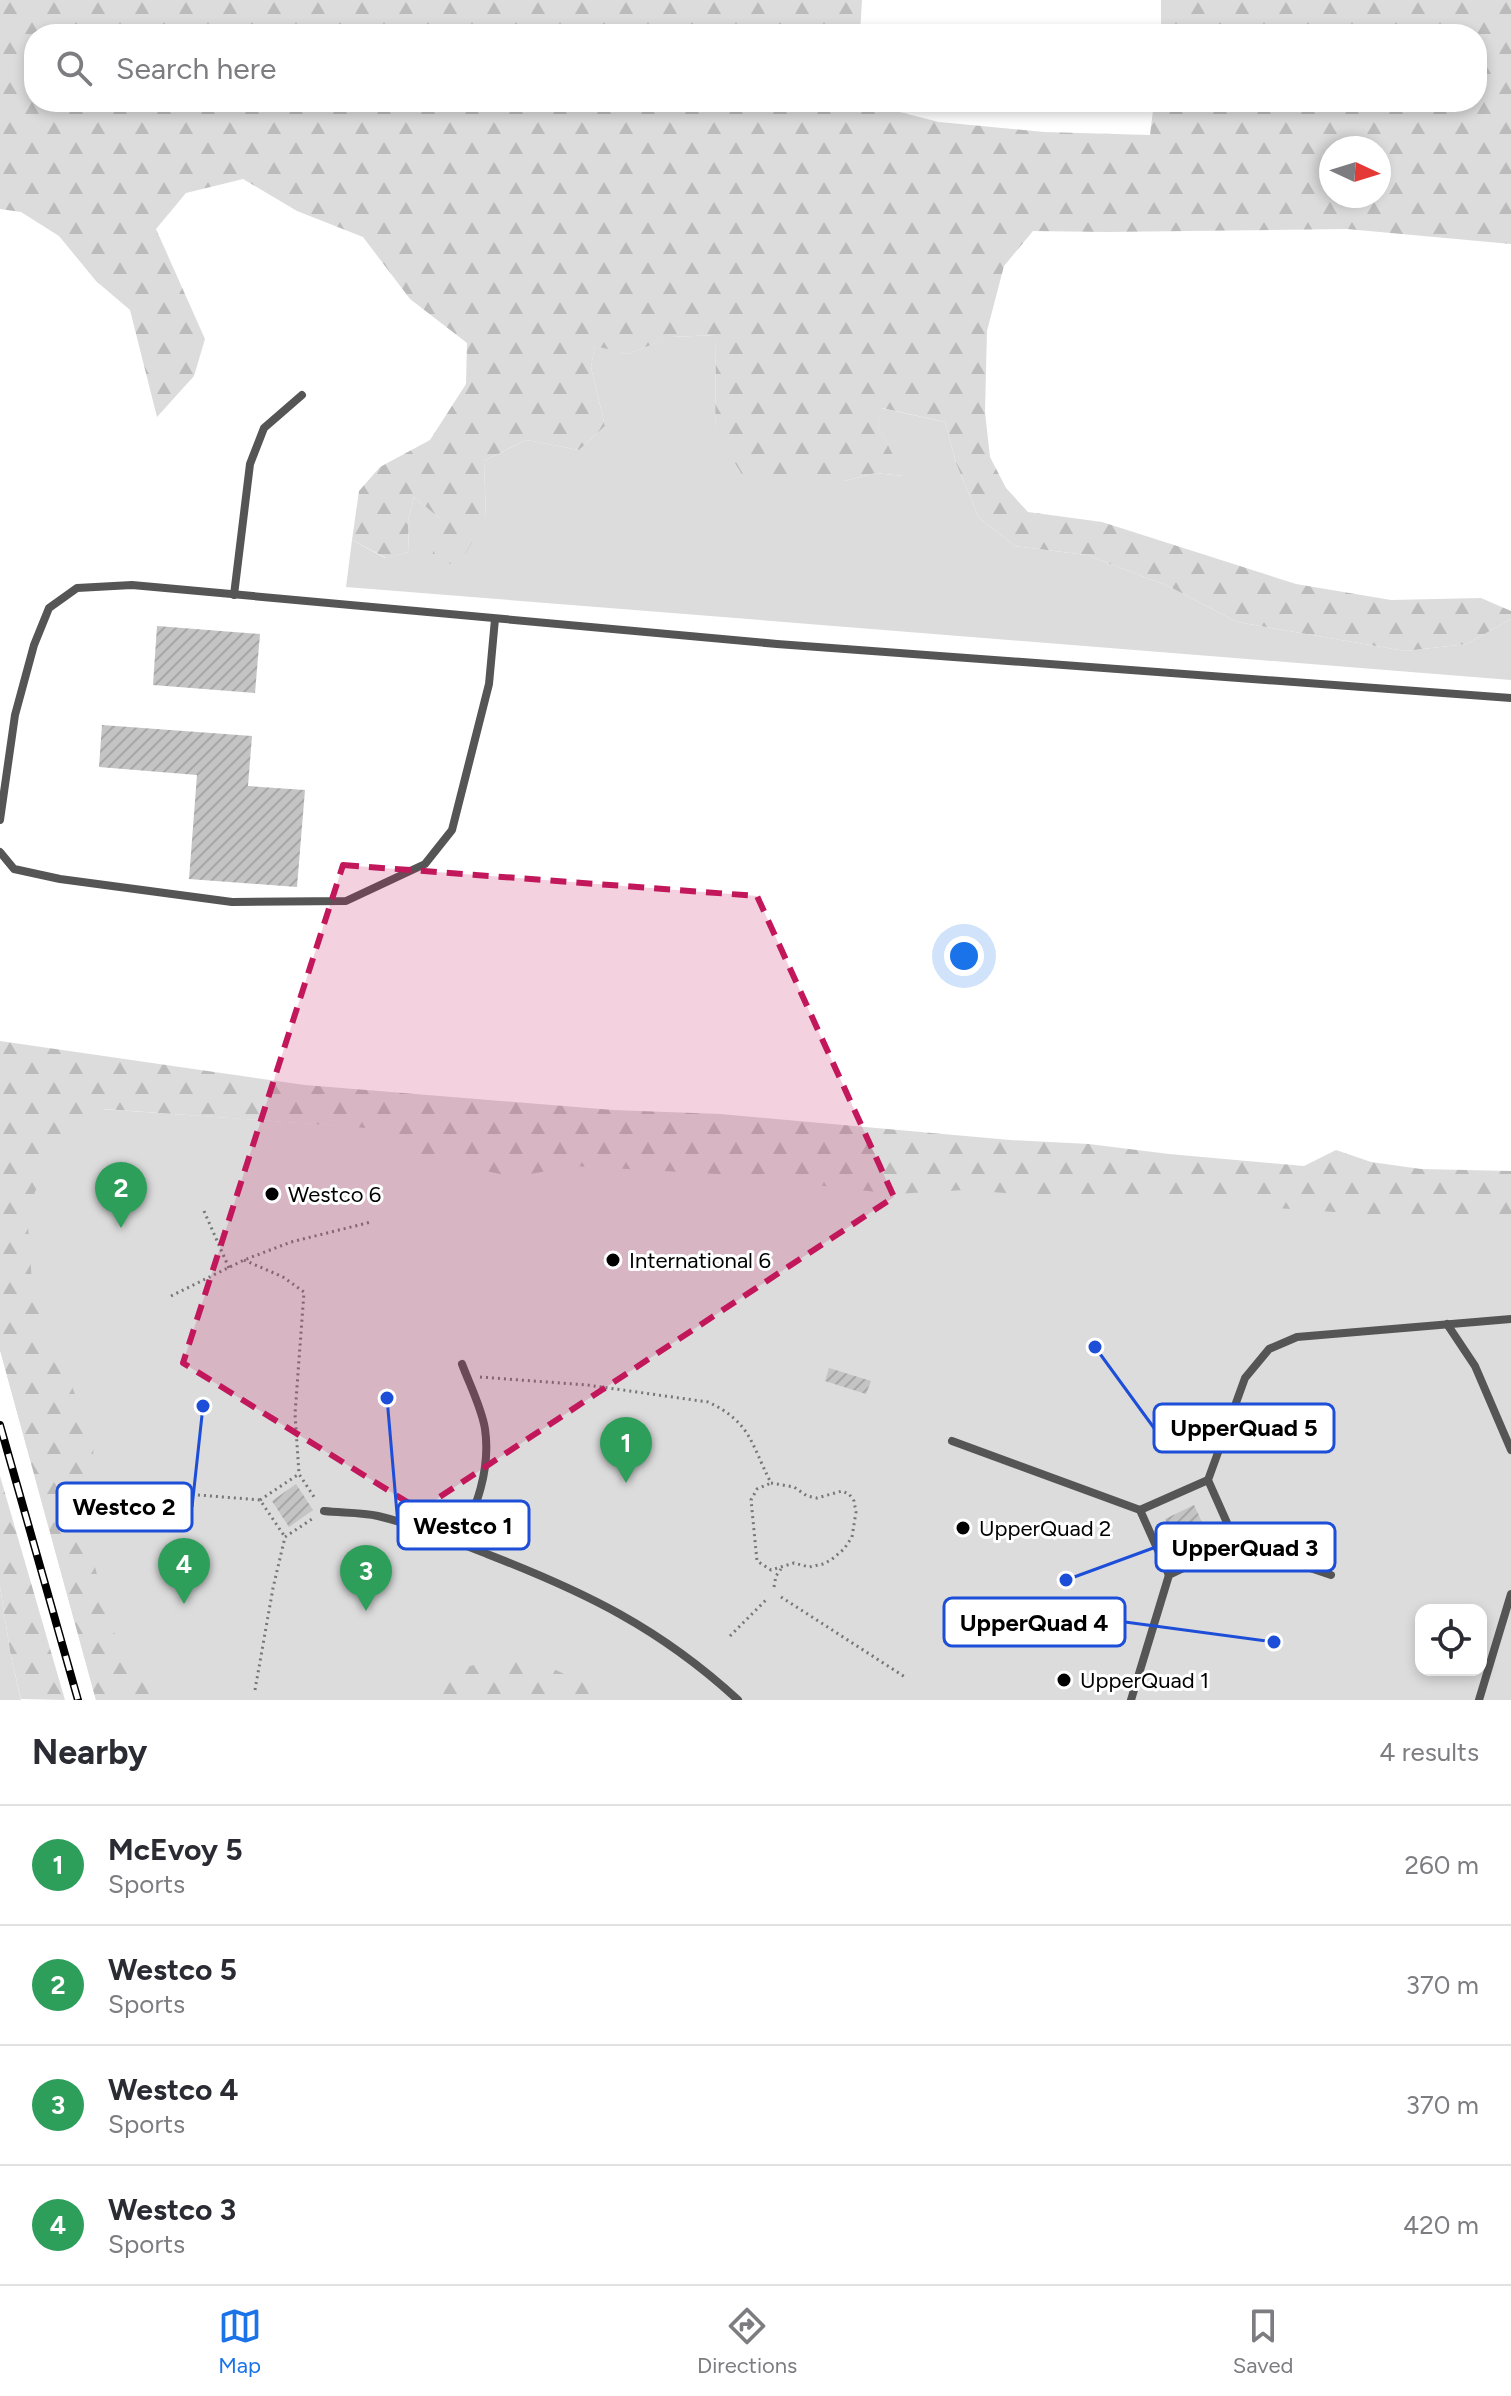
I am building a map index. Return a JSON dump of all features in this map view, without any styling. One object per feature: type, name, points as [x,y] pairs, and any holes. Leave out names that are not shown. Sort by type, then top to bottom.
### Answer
[{"type":"lane","points":[[234,595],[250,464],[264,428],[302,395]]},
{"type":"lane","points":[[0,820],[15,715],[34,645],[49,608],[77,588],[132,585],[777,644],[1511,698]]},
{"type":"lane","points":[[0,852],[14,869],[60,879],[232,902],[346,901],[425,864],[452,830],[489,684],[495,619]]},
{"type":"lane","points":[[1236,1543],[1208,1480],[1245,1378],[1269,1349],[1297,1337],[1511,1319]]},
{"type":"lane","points":[[1447,1324],[1475,1366],[1511,1450]]},
{"type":"lane","points":[[459,1543],[476,1508],[485,1472],[485,1428],[462,1364]]},
{"type":"lane","points":[[952,1441],[1140,1510],[1208,1480]]},
{"type":"lane","points":[[1131,1700],[1169,1575],[1140,1510]]},
{"type":"lane","points":[[324,1511],[376,1515],[556,1581],[616,1610],[656,1635],[708,1672],[738,1700]]},
{"type":"lane","points":[[1169,1575],[1236,1543],[1331,1575]]},
{"type":"lane","points":[[1479,1700],[1511,1594]]},
{"type":"path","points":[[204,1211],[229,1268]]},
{"type":"path","points":[[171,1296],[244,1260],[291,1242],[371,1222]]},
{"type":"path","points":[[244,1260],[283,1277],[304,1292],[295,1414],[299,1474],[324,1511],[285,1537],[255,1690]]},
{"type":"path","points":[[466,1376],[587,1385],[708,1402],[725,1410],[744,1426],[771,1483]]},
{"type":"path","points":[[186,1494],[260,1500],[299,1474]]},
{"type":"path","points":[[771,1570],[794,1563],[809,1567],[823,1564],[844,1549],[852,1537],[856,1512],[849,1494],[842,1491],[817,1498],[807,1496],[794,1487],[771,1483],[757,1489],[751,1500],[757,1561],[776,1576]]},
{"type":"path","points":[[260,1500],[285,1537]]},
{"type":"path","points":[[774,1587],[781,1569]]},
{"type":"path","points":[[781,1597],[905,1677]]},
{"type":"path","points":[[730,1636],[768,1598]]},
{"type":"highlighted area","points":[[343,865],[757,896],[894,1197],[420,1510],[183,1363]]},
{"type":"green space","points":[[0,0],[862,0],[861,24],[24,24],[24,112],[900,112],[939,122],[1044,132],[1150,135],[1153,112],[1487,112],[1487,24],[1161,24],[1161,0],[1511,0],[1511,244],[1347,229],[1033,231],[1004,266],[987,331],[985,412],[990,457],[1006,488],[1028,512],[1102,522],[1296,584],[1391,600],[1481,598],[1511,611],[1511,619],[1467,644],[1405,651],[1237,622],[1168,586],[1087,555],[1015,546],[979,518],[956,463],[945,422],[882,408],[878,426],[904,476],[875,473],[845,481],[743,476],[715,431],[716,335],[671,337],[628,354],[595,346],[591,367],[605,426],[579,450],[526,440],[484,461],[486,519],[458,566],[432,558],[439,518],[414,497],[408,521],[409,552],[386,558],[352,540],[359,491],[380,467],[430,440],[466,384],[467,343],[410,299],[363,237],[297,211],[243,179],[186,193],[156,229],[205,339],[194,376],[157,417],[130,310],[96,281],[59,236],[21,212],[0,209]]},
{"type":"green space","points":[[716,335],[715,431],[845,481],[875,473],[903,476],[878,426],[881,408],[945,422],[956,463],[979,518],[1015,546],[1087,555],[1168,586],[1237,622],[1405,651],[1467,644],[1511,619],[1511,680],[346,587],[352,540],[385,558],[409,552],[408,521],[414,497],[439,518],[486,519],[484,461],[526,440],[579,450],[605,426],[591,367],[595,345],[628,354],[670,337]]},
{"type":"green space","points":[[0,1041],[305,1085],[613,1110],[720,1114],[1010,1140],[1089,1144],[1304,1166],[1336,1150],[1371,1162],[1421,1169],[1511,1171],[1511,1214],[1394,1216],[1276,1208],[1201,1196],[1101,1200],[965,1190],[895,1194],[717,1174],[574,1166],[514,1177],[404,1149],[380,1129],[104,1109],[53,1151],[31,1201],[28,1226],[32,1283],[47,1340],[73,1389],[94,1447],[84,1524],[110,1625],[134,1669],[161,1695],[158,1700],[96,1700],[0,1350]]},
{"type":"green space","points":[[0,1102],[1511,1207],[1511,1700],[96,1700],[0,1350]]},
{"type":"green space","points":[[0,1476],[65,1700],[21,1699],[0,1587]]},
{"type":"green space","points":[[0,1587],[11,1657],[21,1700],[0,1700]]},
{"type":"green space","points":[[503,1657],[536,1661],[621,1700],[403,1700],[452,1671]]},
{"type":"building","points":[[157,626],[260,634],[255,693],[153,685]]},
{"type":"building","points":[[102,725],[252,736],[248,786],[305,790],[297,887],[189,879],[197,775],[99,767]]},
{"type":"building","points":[[829,1368],[871,1381],[866,1394],[825,1381]]},
{"type":"building","points":[[296,1484],[313,1510],[289,1527],[272,1501]]},
{"type":"building","points":[[1194,1505],[1208,1535],[1179,1549],[1165,1519]]},
{"type":"railway","points":[[0,1425],[78,1700]]},
{"type":"place","name":"Westco 6","points":[[272,1194]]},
{"type":"place","name":"Westco 5","points":[[121,1228]]},
{"type":"place","name":"International 6","points":[[613,1260]]},
{"type":"place","name":"UpperQuad 5","points":[[1095,1347]]},
{"type":"place","name":"Westco 1","points":[[387,1398]]},
{"type":"place","name":"Westco 2","points":[[203,1406]]},
{"type":"place","name":"McEvoy 5","points":[[626,1483]]},
{"type":"place","name":"UpperQuad 2","points":[[963,1528]]},
{"type":"place","name":"UpperQuad 3","points":[[1066,1580]]},
{"type":"place","name":"Westco 3","points":[[184,1604]]},
{"type":"place","name":"Westco 4","points":[[366,1611]]},
{"type":"place","name":"UpperQuad 4","points":[[1274,1642]]},
{"type":"place","name":"UpperQuad 1","points":[[1064,1680]]}]
